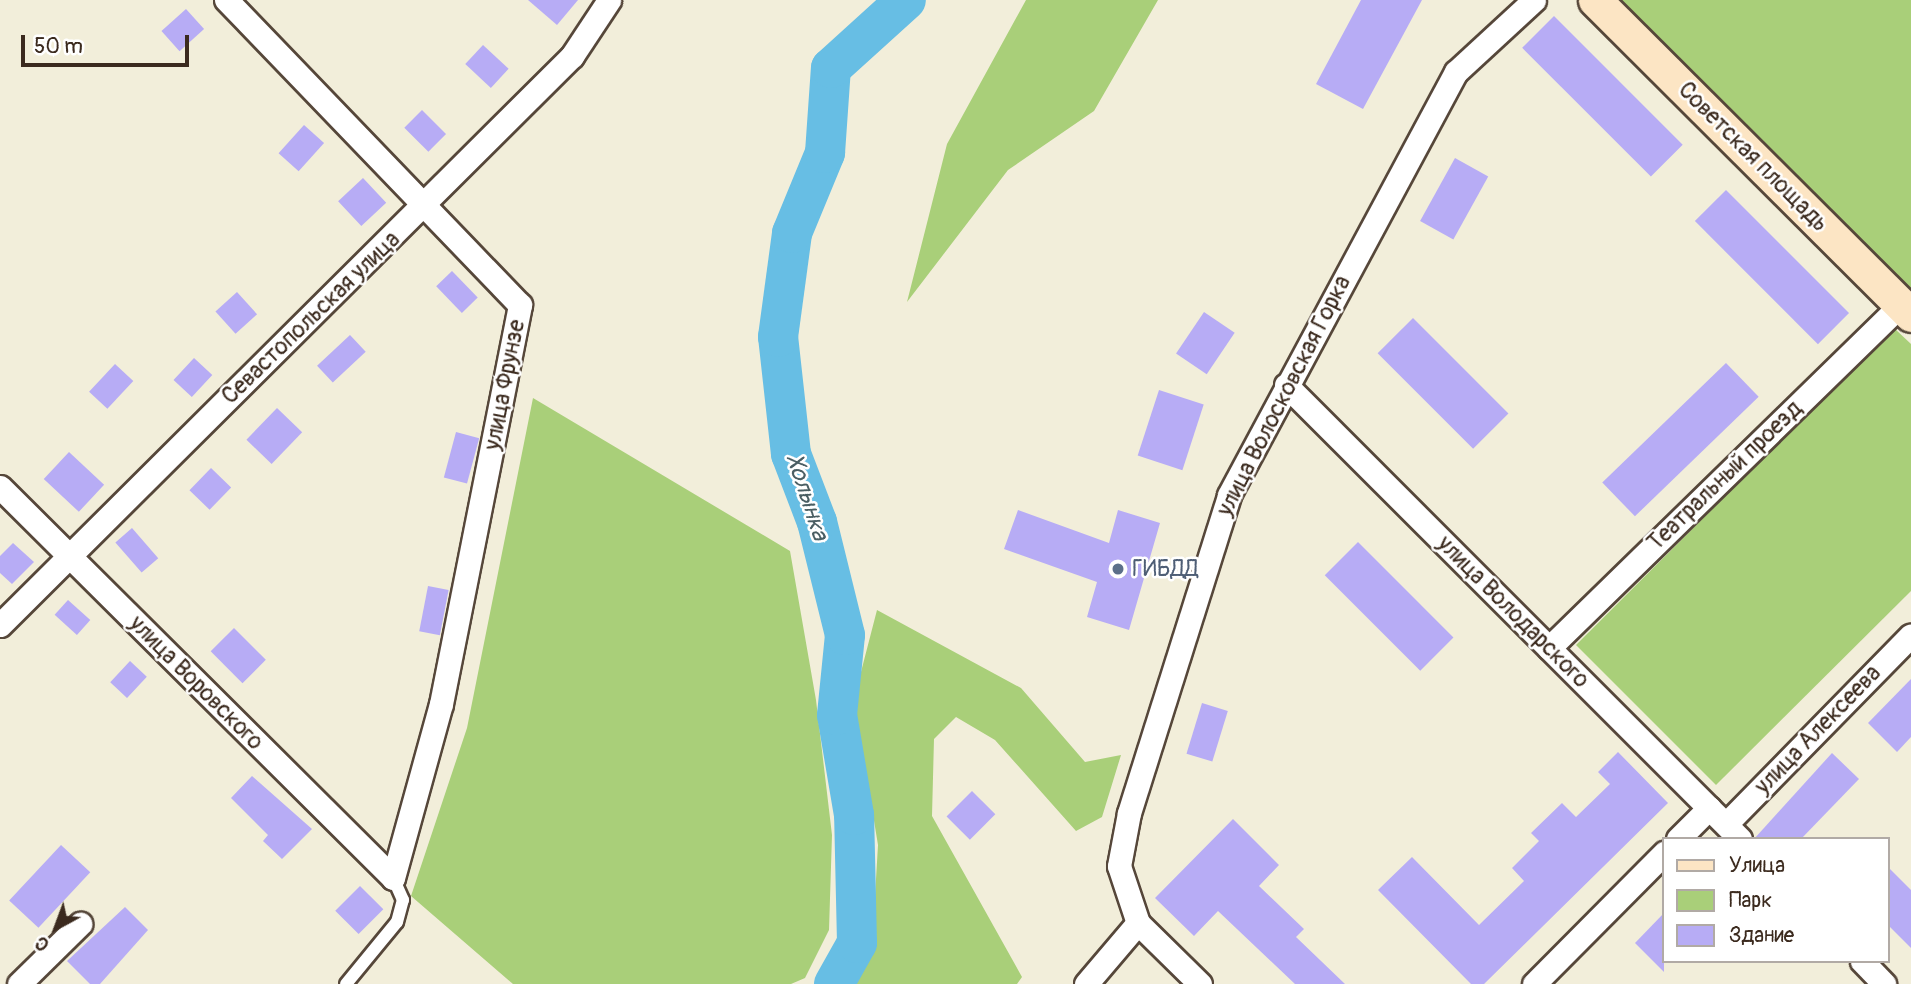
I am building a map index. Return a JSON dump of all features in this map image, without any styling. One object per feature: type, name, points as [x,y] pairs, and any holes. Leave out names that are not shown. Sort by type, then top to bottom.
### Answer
[{"type":"street","name":"улица Фрунзе","points":[[226,0],[422,208],[520,305],[441,704],[393,878]]},
{"type":"street","name":"Севастопольская улица","points":[[0,625],[572,56],[609,0]]},
{"type":"street","name":"улица Волосковская Горка","points":[[1138,923],[1119,866],[1129,813],[1228,495],[1456,72],[1534,0]]},
{"type":"street","name":"Советская площадь","points":[[1595,0],[1906,310]]},
{"type":"street","name":"Театральный проезд","points":[[1549,648],[1906,310]]},
{"type":"street","name":"улица Володарского","points":[[1286,385],[1733,832]]},
{"type":"street","name":"улица Воровского","points":[[0,487],[393,878]]},
{"type":"street","name":"улица Алексеева","points":[[1733,832],[1911,635]]},
{"type":"street","points":[[1680,837],[1709,807]]},
{"type":"street","points":[[1534,984],[1662,855]]},
{"type":"street","points":[[1086,984],[1138,923],[1200,984]]},
{"type":"street","points":[[19,984],[80,924]]},
{"type":"street","points":[[1864,963],[1884,984]]},
{"type":"lane","points":[[346,984],[397,922],[403,900],[393,878]]},
{"type":"green space","points":[[1026,0],[1158,0],[1094,111],[1008,170],[907,302],[947,144]]},
{"type":"green space","points":[[1608,0],[1911,0],[1911,292]]},
{"type":"green space","points":[[1894,328],[1911,344],[1911,591],[1716,785],[1576,645]]},
{"type":"green space","points":[[533,398],[790,551],[816,700],[832,835],[829,930],[805,978],[791,984],[513,984],[411,896],[467,728]]},
{"type":"green space","points":[[877,610],[1021,688],[1085,762],[1121,755],[1102,817],[1076,831],[995,740],[956,717],[934,739],[932,816],[1022,977],[1017,984],[850,984],[873,930],[878,845],[854,699]]},
{"type":"building","points":[[528,0],[578,0],[557,25]]},
{"type":"building","points":[[1361,0],[1422,0],[1363,109],[1316,84]]},
{"type":"building","points":[[186,9],[204,29],[180,51],[161,31]]},
{"type":"building","points":[[1554,16],[1683,145],[1651,177],[1522,48]]},
{"type":"building","points":[[483,45],[509,69],[491,88],[465,64]]},
{"type":"building","points":[[422,110],[446,134],[428,152],[404,128]]},
{"type":"building","points":[[304,125],[324,143],[299,171],[279,153]]},
{"type":"building","points":[[1455,158],[1488,176],[1453,239],[1420,221]]},
{"type":"building","points":[[363,178],[386,203],[361,226],[338,201]]},
{"type":"building","points":[[1726,190],[1849,313],[1818,344],[1695,221]]},
{"type":"building","points":[[452,271],[478,298],[462,313],[436,286]]},
{"type":"building","points":[[237,292],[257,314],[236,334],[215,311]]},
{"type":"building","points":[[1204,312],[1235,333],[1207,374],[1176,353]]},
{"type":"building","points":[[1413,318],[1508,413],[1473,449],[1378,353]]},
{"type":"building","points":[[350,335],[366,352],[333,383],[317,366]]},
{"type":"building","points":[[194,358],[212,375],[192,397],[174,380]]},
{"type":"building","points":[[1726,363],[1759,397],[1635,516],[1602,482]]},
{"type":"building","points":[[115,364],[133,381],[107,409],[89,392]]},
{"type":"building","points":[[1159,390],[1204,405],[1182,470],[1138,456]]},
{"type":"building","points":[[277,408],[302,432],[272,464],[246,440]]},
{"type":"building","points":[[456,432],[479,438],[467,484],[444,477]]},
{"type":"building","points":[[69,452],[104,485],[79,512],[44,479]]},
{"type":"building","points":[[211,468],[231,487],[210,510],[189,490]]},
{"type":"building","points":[[1018,510],[1109,543],[1118,510],[1160,523],[1129,630],[1087,617],[1097,582],[1004,549]]},
{"type":"building","points":[[132,528],[158,558],[142,573],[115,542]]},
{"type":"building","points":[[1358,542],[1453,637],[1420,671],[1325,575]]},
{"type":"building","points":[[13,543],[34,562],[12,584],[0,573],[0,556]]},
{"type":"building","points":[[428,586],[449,590],[440,635],[419,631]]},
{"type":"building","points":[[68,600],[90,620],[77,635],[55,615]]},
{"type":"building","points":[[234,628],[266,660],[242,683],[211,651]]},
{"type":"building","points":[[130,661],[147,677],[127,698],[110,682]]},
{"type":"building","points":[[1911,679],[1911,737],[1897,752],[1868,723]]},
{"type":"building","points":[[1202,703],[1228,711],[1212,762],[1187,754]]},
{"type":"building","points":[[1618,752],[1668,803],[1484,984],[1471,984],[1378,890],[1412,857],[1479,925],[1524,881],[1512,868],[1539,841],[1531,833],[1562,803],[1576,817],[1610,784],[1598,772]]},
{"type":"building","points":[[1832,753],[1859,779],[1803,837],[1756,837]]},
{"type":"building","points":[[252,776],[312,829],[282,859],[263,841],[268,835],[231,798]]},
{"type":"building","points":[[972,791],[995,814],[970,840],[947,816]]},
{"type":"building","points":[[1233,819],[1279,865],[1259,886],[1304,929],[1296,937],[1345,984],[1295,984],[1218,911],[1194,936],[1155,898]]},
{"type":"building","points":[[61,845],[90,872],[38,928],[9,901]]},
{"type":"building","points":[[1890,869],[1911,890],[1911,948],[1890,927]]},
{"type":"building","points":[[360,886],[383,909],[359,934],[335,911]]},
{"type":"building","points":[[125,907],[148,930],[100,984],[90,984],[67,961]]},
{"type":"building","points":[[1662,915],[1664,972],[1635,943]]},
{"type":"waterway","name":"Холынка","points":[[834,984],[857,943],[854,815],[837,715],[845,635],[817,522],[791,454],[778,337],[792,233],[825,153],[831,68],[906,0]]},
{"type":"place","name":"ГИБДД","points":[[1118,569]]}]
